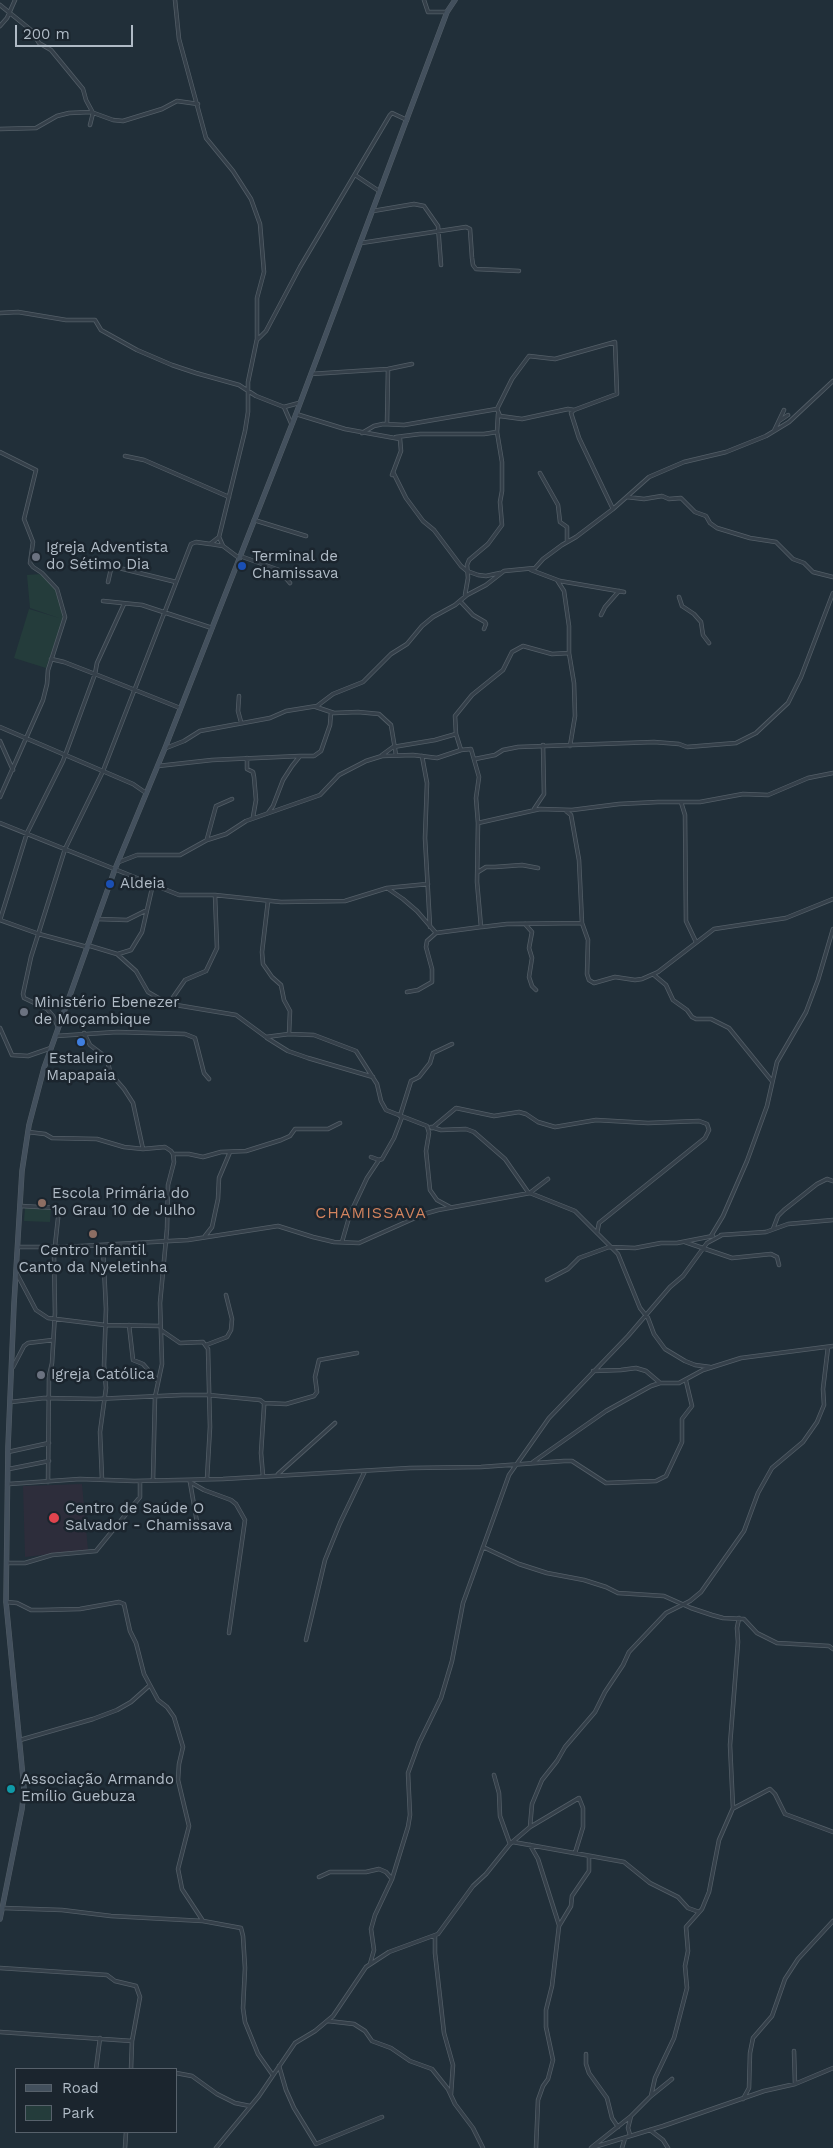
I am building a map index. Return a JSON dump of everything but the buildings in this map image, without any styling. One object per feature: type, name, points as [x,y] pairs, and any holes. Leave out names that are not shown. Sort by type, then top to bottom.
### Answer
[{"type":"street","points":[[0,26],[7,18],[15,0]]},
{"type":"street","points":[[175,0],[179,39],[206,138],[233,171],[251,199],[260,224],[264,272],[257,298],[257,339],[247,391],[248,412],[245,431],[219,537],[223,546]]},
{"type":"street","points":[[424,0],[428,12],[447,12]]},
{"type":"street","points":[[0,1918],[22,1809],[24,1788],[7,1624],[8,1452],[23,1162],[36,1095],[115,869],[147,794],[296,414],[447,12],[456,0]]},
{"type":"street","points":[[0,5],[30,30],[39,43],[52,52],[83,88],[86,100],[93,113],[90,125]]},
{"type":"street","points":[[0,129],[31,129],[64,114],[93,113],[113,120],[123,121],[162,109],[177,101],[198,104]]},
{"type":"street","points":[[257,339],[266,330],[289,287],[391,114],[407,120]]},
{"type":"street","points":[[355,175],[380,192]]},
{"type":"street","points":[[373,211],[420,204],[427,209],[439,230],[441,266]]},
{"type":"street","points":[[361,242],[466,226],[470,229],[473,265],[476,269],[519,271]]},
{"type":"street","points":[[0,313],[18,312],[66,320],[95,320],[101,330],[137,350],[196,373],[239,385],[256,396],[284,407],[299,404]]},
{"type":"street","points":[[464,597],[469,560],[485,547],[502,525],[500,502],[502,462],[497,432],[498,411],[512,379],[529,356],[555,359],[615,342],[617,394],[574,410],[568,409],[522,419],[500,416],[498,411]]},
{"type":"street","points":[[310,374],[388,369],[412,364]]},
{"type":"street","points":[[388,369],[388,423]]},
{"type":"street","points":[[531,570],[566,542],[613,509],[649,477],[684,462],[728,451],[774,432],[789,422],[833,381]]},
{"type":"street","points":[[284,407],[291,423]]},
{"type":"street","points":[[574,410],[571,413],[579,438],[613,509]]},
{"type":"street","points":[[774,432],[784,410]]},
{"type":"street","points":[[362,433],[374,426],[388,423],[404,425],[498,411]]},
{"type":"street","points":[[296,414],[362,433],[395,437],[420,434],[497,432]]},
{"type":"street","points":[[779,421],[788,415]]},
{"type":"street","points":[[395,437],[400,439],[401,451],[393,473],[406,498],[422,521],[434,530],[442,543],[467,571],[486,576],[508,570],[531,570],[557,580],[624,592]]},
{"type":"street","points":[[0,452],[36,472],[24,519],[33,542],[30,563],[54,584],[65,617],[48,670],[46,692],[0,798]]},
{"type":"street","points":[[125,456],[144,460],[229,497]]},
{"type":"street","points":[[540,473],[558,504],[560,522],[567,527],[566,542]]},
{"type":"street","points":[[628,497],[644,499],[662,496],[669,499],[681,498],[695,512],[706,516],[710,523],[717,528],[750,538],[776,542],[793,559],[804,562],[813,572],[833,577]]},
{"type":"street","points":[[253,520],[306,536]]},
{"type":"street","points":[[210,544],[219,537]]},
{"type":"street","points":[[58,1028],[53,1016],[47,1010],[25,999],[23,996],[38,934],[65,849],[103,771],[191,544],[196,542],[223,546],[239,557],[279,570],[290,582]]},
{"type":"street","points":[[108,582],[111,569],[115,567],[176,582]]},
{"type":"street","points":[[165,748],[184,741],[200,731],[270,718],[286,711],[316,706],[334,694],[368,679],[391,654],[407,644],[426,623],[464,597],[486,585],[500,573]]},
{"type":"street","points":[[557,580],[564,591],[569,626],[569,653],[574,680],[575,703],[570,746]]},
{"type":"street","points":[[601,615],[605,607],[619,592]]},
{"type":"street","points":[[475,758],[495,755],[511,748],[542,745],[570,746],[654,742],[679,744],[687,747],[736,743],[756,733],[788,703],[801,677],[833,593]]},
{"type":"street","points":[[679,597],[682,606],[694,614],[701,622],[703,635],[709,643]]},
{"type":"street","points":[[103,601],[142,605],[212,628]]},
{"type":"street","points":[[460,601],[485,622],[484,629]]},
{"type":"street","points":[[124,604],[98,663],[64,755],[27,833],[0,920],[38,934],[123,954],[134,947],[144,929],[146,911],[153,884]]},
{"type":"street","points":[[461,750],[456,734],[455,716],[463,704],[503,670],[512,652],[523,646],[552,654],[569,653]]},
{"type":"street","points":[[51,659],[64,662],[180,708]]},
{"type":"street","points":[[239,696],[238,711],[241,722]]},
{"type":"street","points":[[316,706],[331,712],[379,714],[391,725],[396,755]]},
{"type":"street","points":[[158,766],[247,758],[314,756],[321,751],[330,725],[331,712]]},
{"type":"street","points":[[0,727],[133,784],[147,794]]},
{"type":"street","points":[[382,756],[389,748],[456,734]]},
{"type":"street","points":[[0,740],[13,770]]},
{"type":"street","points":[[534,810],[544,794],[542,745]]},
{"type":"street","points":[[118,862],[137,855],[180,855],[207,840],[226,834],[253,818],[320,795],[339,775],[366,761],[382,756],[396,755],[437,758],[461,750],[471,749],[479,777],[476,798],[482,927]]},
{"type":"street","points":[[268,814],[286,774],[300,756]]},
{"type":"street","points":[[422,756],[427,783],[425,838],[430,928]]},
{"type":"street","points":[[247,758],[247,769],[253,772],[254,777],[256,800],[253,818]]},
{"type":"street","points":[[478,822],[534,810],[564,810],[619,804],[680,801],[700,802],[743,794],[768,794],[808,778],[833,773]]},
{"type":"street","points":[[207,840],[216,806],[232,799]]},
{"type":"street","points":[[680,801],[684,806],[685,815],[686,921],[696,942]]},
{"type":"street","points":[[564,810],[570,815],[579,860],[582,923],[588,940],[588,980],[594,983],[615,977],[634,980],[654,975],[714,929],[722,926],[786,918],[833,900]]},
{"type":"street","points":[[0,823],[179,895],[215,895],[268,901],[345,901],[387,888],[428,884]]},
{"type":"street","points":[[478,872],[486,867],[495,866],[522,865],[538,868]]},
{"type":"street","points":[[387,888],[417,911],[436,933]]},
{"type":"street","points":[[169,1003],[184,980],[206,971],[217,948],[215,895]]},
{"type":"street","points":[[268,901],[262,952],[263,964],[272,977],[281,985],[284,1000],[290,1012],[289,1034]]},
{"type":"street","points":[[96,919],[127,920],[146,911]]},
{"type":"street","points":[[407,992],[418,990],[432,982],[432,969],[426,948],[427,941],[436,933],[525,924],[582,923]]},
{"type":"street","points":[[525,924],[532,932],[529,948],[532,958],[529,977],[532,986],[536,990]]},
{"type":"street","points":[[711,1236],[724,1213],[747,1162],[767,1106],[772,1081],[781,1053],[810,1002],[833,929]]},
{"type":"street","points":[[118,954],[136,971],[150,995],[169,1003],[236,1015],[288,1051],[373,1078]]},
{"type":"street","points":[[654,975],[666,985],[673,1000],[692,1016],[711,1019],[729,1028],[772,1081]]},
{"type":"street","points":[[0,1028],[12,1055],[28,1056],[52,1048]]},
{"type":"street","points":[[56,1036],[84,1033],[179,1032],[193,1037],[199,1050],[204,1073],[210,1079]]},
{"type":"street","points":[[84,1033],[90,1045],[107,1059],[111,1074],[124,1089],[132,1103],[143,1148]]},
{"type":"street","points":[[266,1037],[289,1034],[322,1036],[354,1049],[373,1078],[384,1109],[432,1128],[466,1129],[474,1132],[505,1159],[529,1193],[575,1211],[598,1233],[621,1260],[640,1308],[654,1334],[665,1349],[685,1362],[710,1367]]},
{"type":"street","points":[[342,1242],[350,1214],[370,1173],[389,1148],[401,1117],[411,1081],[419,1077],[430,1063],[434,1053],[452,1044]]},
{"type":"street","points":[[432,1128],[456,1108],[494,1116],[519,1112],[538,1122],[555,1126],[596,1120],[648,1123],[699,1121],[707,1124],[709,1130],[705,1138],[599,1223],[598,1233]]},
{"type":"street","points":[[173,1154],[189,1154],[203,1157],[221,1152],[246,1151],[276,1142],[290,1136],[296,1130],[328,1129],[340,1123]]},
{"type":"street","points":[[427,1126],[429,1133],[426,1155],[430,1190],[437,1200],[450,1208]]},
{"type":"street","points":[[28,1132],[45,1134],[52,1138],[90,1139],[122,1146],[143,1148],[165,1147],[169,1148],[173,1154],[174,1162],[168,1185],[160,1328],[162,1364],[155,1397],[153,1480]]},
{"type":"street","points":[[204,1236],[212,1227],[218,1199],[219,1178],[230,1152]]},
{"type":"street","points":[[371,1157],[379,1160]]},
{"type":"street","points":[[19,1247],[54,1248],[165,1241],[278,1226],[313,1238],[342,1242],[364,1242],[424,1214],[529,1193],[548,1179]]},
{"type":"street","points":[[773,1230],[778,1216],[784,1210],[817,1184],[827,1179],[833,1181]]},
{"type":"street","points":[[21,1206],[58,1208],[54,1248],[52,1363],[49,1376],[48,1482]]},
{"type":"street","points":[[546,1280],[568,1269],[579,1258],[609,1247],[634,1248],[684,1242],[711,1236],[773,1230],[788,1224],[833,1220]]},
{"type":"street","points":[[370,1964],[374,1950],[371,1929],[375,1915],[392,1878],[405,1842],[408,1827],[410,1815],[408,1774],[419,1743],[441,1698],[452,1661],[463,1603],[509,1475],[549,1418],[646,1316],[670,1287],[682,1276],[703,1247],[712,1239],[722,1235]]},
{"type":"street","points":[[684,1242],[732,1258],[771,1254],[777,1257],[779,1264]]},
{"type":"street","points":[[102,1479],[100,1432],[104,1398],[105,1325],[103,1245]]},
{"type":"street","points":[[17,1274],[36,1310],[42,1316],[105,1325],[160,1328],[180,1343],[203,1342],[206,1345],[208,1349],[210,1427],[207,1479]]},
{"type":"street","points":[[206,1345],[227,1337],[230,1330],[232,1319],[226,1296]]},
{"type":"street","points":[[129,1325],[133,1360],[143,1364],[158,1380]]},
{"type":"street","points":[[13,1367],[24,1346],[28,1343],[53,1340]]},
{"type":"street","points":[[530,1463],[606,1411],[660,1383],[686,1381],[710,1367],[741,1358],[831,1346],[823,1390],[824,1405],[817,1422],[803,1442],[772,1468],[758,1493],[744,1531],[731,1551],[716,1568],[701,1592],[683,1605],[666,1613],[628,1652],[627,1658],[605,1692],[595,1712],[565,1746],[557,1761],[542,1780],[532,1804],[530,1827]]},
{"type":"street","points":[[11,1402],[50,1398],[208,1395],[254,1399],[264,1403],[286,1404],[314,1396],[317,1392],[316,1377],[319,1360],[357,1353]]},
{"type":"street","points":[[594,1371],[636,1368],[646,1371],[660,1383]]},
{"type":"street","points":[[9,1484],[102,1479],[189,1481],[572,1461],[606,1483],[662,1479],[666,1476],[679,1449],[683,1434],[682,1419],[692,1406],[686,1381]]},
{"type":"street","points":[[263,1476],[261,1453],[264,1403]]},
{"type":"street","points":[[277,1475],[335,1423]]},
{"type":"street","points":[[8,1452],[49,1444]]},
{"type":"street","points":[[9,1469],[49,1462]]},
{"type":"street","points":[[306,1640],[324,1560],[365,1471]]},
{"type":"street","points":[[7,1563],[25,1563],[52,1555],[96,1551],[140,1497],[140,1481]]},
{"type":"street","points":[[189,1481],[198,1528]]},
{"type":"street","points":[[189,1481],[204,1490],[231,1500],[236,1504],[245,1520],[229,1633]]},
{"type":"street","points":[[483,1547],[504,1558],[547,1573],[584,1580],[620,1593],[664,1596],[683,1605],[723,1618],[746,1620],[757,1632],[777,1643],[829,1646],[833,1649]]},
{"type":"street","points":[[6,1602],[16,1603],[27,1609],[42,1610],[80,1609],[122,1602],[149,1686],[158,1700],[167,1706],[174,1717],[183,1747],[178,1780],[189,1826],[178,1869],[182,1890],[203,1921]]},
{"type":"street","points":[[651,2096],[655,2078],[674,2038],[687,1988],[685,1966],[688,1951],[686,1927],[699,1912],[709,1892],[716,1854],[724,1826],[733,1808],[730,1781],[730,1745],[739,1618]]},
{"type":"street","points":[[20,1740],[93,1719],[117,1710],[131,1702],[149,1686]]},
{"type":"street","points":[[494,1774],[499,1794],[500,1816],[511,1843]]},
{"type":"street","points":[[733,1808],[770,1789],[775,1794],[785,1814],[833,1832]]},
{"type":"street","points":[[216,2148],[265,2088],[272,2074],[295,2044],[327,2021],[342,2004],[359,1976],[370,1964],[389,1952],[435,1936],[473,1886],[486,1874],[511,1843],[530,1827],[580,1799],[583,1808],[583,1827],[575,1853]]},
{"type":"street","points":[[511,1843],[530,1844],[624,1862],[650,1883],[678,1897],[688,1908],[699,1912]]},
{"type":"street","points":[[530,1844],[538,1858],[559,1926],[552,1986],[546,2010],[546,2028],[553,2060],[548,2079],[543,2086],[538,2100],[536,2148]]},
{"type":"street","points":[[559,1926],[571,1906],[572,1896],[588,1871],[590,1856]]},
{"type":"street","points":[[320,1877],[330,1872],[366,1872],[378,1869],[386,1872],[392,1878]]},
{"type":"street","points":[[2,1908],[62,1910],[110,1916],[203,1921],[241,1928],[244,1968],[243,2008],[251,2040],[272,2074]]},
{"type":"street","points":[[743,2099],[750,2088],[750,2052],[753,2038],[772,2016],[785,1979],[798,1958],[833,1921]]},
{"type":"street","points":[[435,1936],[435,1953],[444,2033],[453,2065],[451,2095]]},
{"type":"street","points":[[0,1968],[107,1975],[115,1982],[136,1986],[140,1997],[132,2041],[131,2068]]},
{"type":"street","points":[[327,2021],[354,2024],[365,2031],[372,2040],[391,2048],[410,2061],[432,2069],[444,2083],[460,2111],[473,2128],[483,2148]]},
{"type":"street","points":[[0,2032],[132,2041]]},
{"type":"street","points":[[96,2068],[100,2038]]},
{"type":"street","points":[[794,2051],[794,2084]]},
{"type":"street","points":[[586,2054],[586,2064],[589,2073],[607,2098],[612,2118],[618,2127]]},
{"type":"street","points":[[131,2062],[135,2068]]},
{"type":"street","points":[[279,2065],[286,2090],[294,2108],[316,2144],[382,2117]]},
{"type":"street","points":[[590,2148],[776,2088],[794,2084],[833,2068]]},
{"type":"street","points":[[178,2074],[192,2076],[216,2094],[235,2103],[250,2106]]},
{"type":"street","points":[[590,2148],[618,2127],[672,2079]]},
{"type":"street","points":[[622,2148],[627,2136],[631,2116]]},
{"type":"street","points":[[650,2130],[663,2140],[668,2148]]},
{"type":"street","points":[[125,2148],[126,2133]]},
{"type":"shaded area","name":"Centro de Saúde O Salvador - Chamissava","points":[[82,1484],[88,1550],[25,1557],[23,1486]]},
{"type":"green space","points":[[42,574],[55,588],[63,619],[46,668],[14,658],[29,609],[59,618],[30,608],[27,575]]},
{"type":"green space","points":[[25,1208],[51,1209],[50,1222],[24,1221]]},
{"type":"place","name":"Igreja Adventista do Sétimo Dia","points":[[36,557]]},
{"type":"place","name":"Terminal de Chamissava","points":[[242,566]]},
{"type":"place","name":"Aldeia","points":[[110,884]]},
{"type":"place","name":"Ministério Ebenezer de Moçambique","points":[[24,1012]]},
{"type":"place","name":"Estaleiro Mapapaia","points":[[81,1042]]},
{"type":"place","name":"Escola Primária do 1o Grau 10 de Julho","points":[[42,1203]]},
{"type":"place","name":"Centro Infantil Canto da Nyeletinha","points":[[93,1234]]},
{"type":"place","name":"Igreja Católica","points":[[41,1375]]},
{"type":"place","name":"Centro de Saúde O Salvador - Chamissava","points":[[54,1518]]},
{"type":"place","name":"Associação Armando Emílio Guebuza","points":[[11,1789]]},
{"type":"district","name":"CHAMISSAVA","points":[[371,1213]]}]
